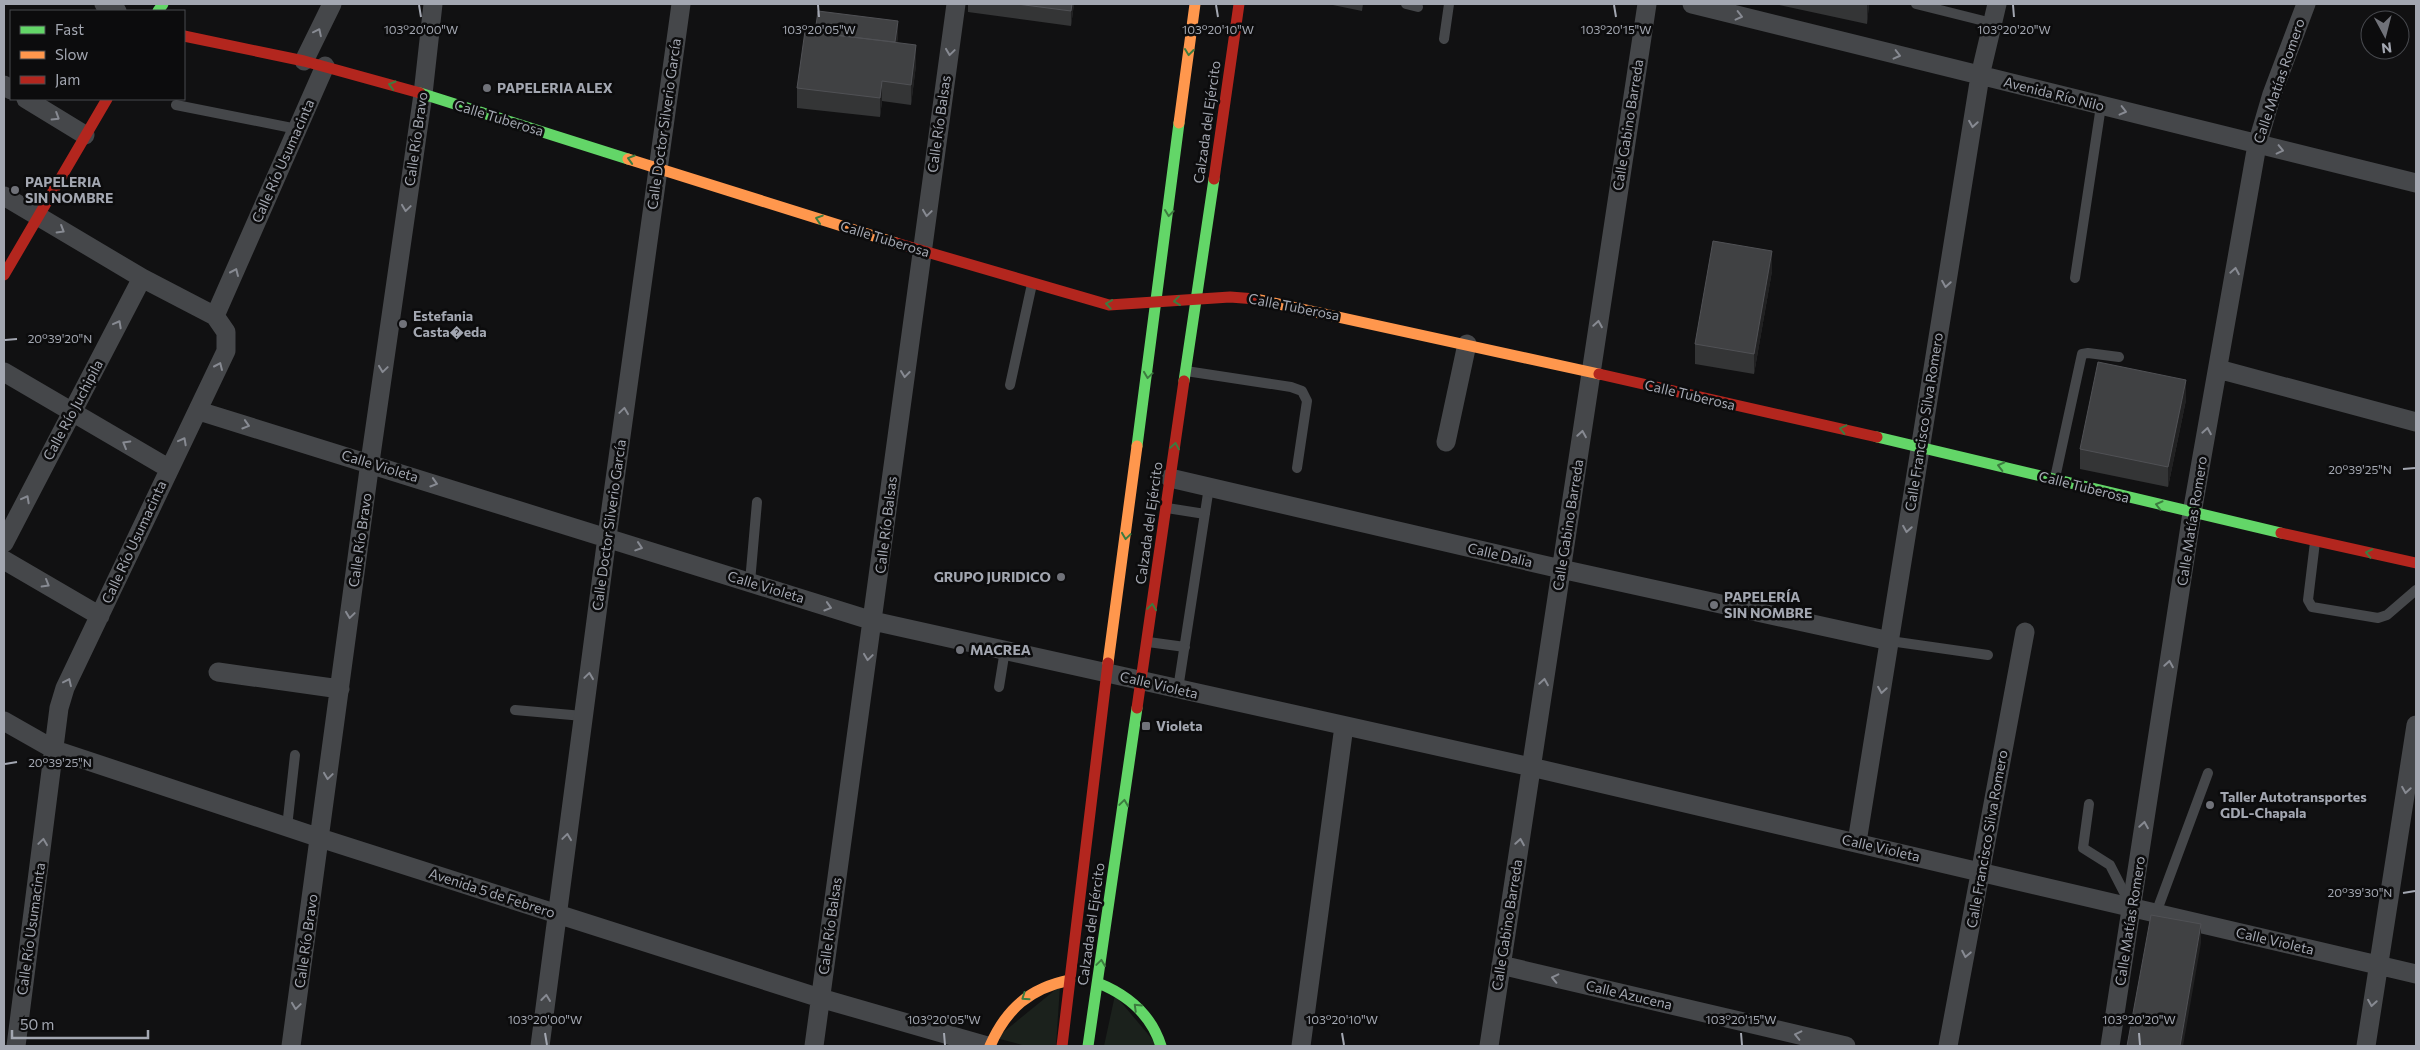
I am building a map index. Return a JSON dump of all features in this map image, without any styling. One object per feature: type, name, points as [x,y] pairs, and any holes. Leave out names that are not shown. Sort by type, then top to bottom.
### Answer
[{"type":"street","points":[[104,4],[115,10]]},
{"type":"street","points":[[304,61],[332,4]]},
{"type":"street","name":"Calle Río Bravo","points":[[291,1046],[370,462],[423,94],[433,4]]},
{"type":"street","name":"Calle Doctor Silverio García","points":[[540,1046],[607,537],[681,4]]},
{"type":"street","name":"Calle Río Balsas","points":[[814,1046],[956,4]]},
{"type":"street","name":"Calzada del Ejército","points":[[1062,1046],[1108,673],[1158,303],[1195,4]]},
{"type":"street","name":"Calzada del Ejército","points":[[1088,1046],[1239,4]]},
{"type":"street","name":"Calle Gabino Barreda","points":[[1489,1046],[1646,4]]},
{"type":"street","name":"Avenida Río Nilo","points":[[1692,4],[2256,145],[2416,183]]},
{"type":"street","name":"Calle Francisco Silva Romero","points":[[1857,842],[1890,641],[1919,446],[1980,76],[1997,4]]},
{"type":"street","name":"Calle Matías Romero","points":[[2110,1046],[2192,513],[2256,145],[2272,94],[2306,4]]},
{"type":"street","name":"Calle Tuberosa","points":[[185,36],[325,66],[423,94],[921,251],[1109,305],[1158,303],[1197,298],[1248,297],[1467,344],[1919,446],[2192,513],[2416,563]]},
{"type":"street","name":"Calle Río Usumacinta","points":[[16,1046],[59,708],[65,688],[168,468],[199,411],[226,351],[226,332],[215,316],[325,66]]},
{"type":"street","points":[[28,100],[86,135]]},
{"type":"street","points":[[4,275],[106,100]]},
{"type":"street","points":[[4,196],[142,278],[215,316]]},
{"type":"street","name":"Calle Río Juchipila","points":[[4,542],[142,278]]},
{"type":"street","points":[[1446,442],[1467,344]]},
{"type":"street","points":[[2218,369],[2416,422]]},
{"type":"street","points":[[4,372],[168,468]]},
{"type":"street","name":"Calle Violeta","points":[[199,411],[370,462],[873,621],[1857,842],[2416,974]]},
{"type":"street","name":"Calle Dalia","points":[[1170,478],[1561,569],[1890,641]]},
{"type":"street","points":[[4,560],[100,616]]},
{"type":"street","name":"Calle Francisco Silva Romero","points":[[1948,1046],[2025,632]]},
{"type":"street","points":[[218,672],[340,689]]},
{"type":"street","name":"Avenida 5 de Febrero","points":[[4,721],[55,750],[320,838],[820,998],[989,1046]]},
{"type":"street","points":[[2366,1046],[2416,725]]},
{"type":"street","points":[[1301,1046],[1344,726]]},
{"type":"street","name":"Calle Azucena","points":[[1501,965],[1846,1046]]},
{"type":"street","points":[[989,1046],[1000,1023],[1023,998],[1043,986],[1070,980]]},
{"type":"street","points":[[1098,983],[1113,989],[1137,1005],[1151,1022],[1161,1046]]},
{"type":"lane","points":[[1406,4],[1418,7]]},
{"type":"lane","points":[[1444,39],[1449,4]]},
{"type":"lane","points":[[1916,4],[1992,23]]},
{"type":"lane","points":[[176,105],[298,129]]},
{"type":"lane","points":[[2075,278],[2101,106]]},
{"type":"lane","points":[[1010,385],[1033,283]]},
{"type":"lane","points":[[2055,480],[2082,354],[2119,357]]},
{"type":"lane","points":[[1186,371],[1291,387],[1302,391],[1307,401],[1297,468]]},
{"type":"lane","points":[[1178,689],[1209,487]]},
{"type":"lane","points":[[750,582],[757,502]]},
{"type":"lane","points":[[1166,508],[1205,514]]},
{"type":"lane","points":[[2315,541],[2308,600],[2312,607],[2378,618],[2387,615],[2416,590]]},
{"type":"lane","points":[[1890,641],[1988,655]]},
{"type":"lane","points":[[1148,642],[1185,647]]},
{"type":"lane","points":[[999,687],[1005,650]]},
{"type":"lane","points":[[515,710],[583,716]]},
{"type":"lane","points":[[287,827],[295,755]]},
{"type":"lane","points":[[2156,913],[2208,773]]},
{"type":"lane","points":[[2089,804],[2083,848],[2110,865],[2132,907]]},
{"type":"shaded area","points":[[1060,986],[1056,1046],[1026,1046],[996,1038]]},
{"type":"shaded area","points":[[1115,995],[1158,1046],[1104,1046]]},
{"type":"building","points":[[1017,4],[1072,4],[1071,11]]},
{"type":"building","points":[[818,11],[898,21],[895,42],[815,33]]},
{"type":"building","points":[[805,31],[916,45],[911,85],[882,81],[880,98],[797,88]]},
{"type":"building","points":[[1713,241],[1772,251],[1754,354],[1695,344]]},
{"type":"building","points":[[2098,362],[2186,380],[2168,467],[2080,449]]},
{"type":"building","points":[[2151,915],[2201,924],[2180,1046],[2127,1046]]},
{"type":"traffic: fast","points":[[159,10],[163,4]]},
{"type":"traffic: fast","points":[[420,93],[628,159]]},
{"type":"traffic: fast","points":[[1137,446],[1179,123]]},
{"type":"traffic: fast","points":[[1184,381],[1214,179]]},
{"type":"traffic: fast","points":[[1877,437],[2281,533]]},
{"type":"traffic: fast","points":[[1088,1046],[1137,708]]},
{"type":"traffic: fast","points":[[1098,983],[1119,993],[1137,1007],[1151,1024],[1161,1046]]},
{"type":"traffic: slow","points":[[1179,123],[1195,4]]},
{"type":"traffic: slow","points":[[628,159],[896,243]]},
{"type":"traffic: slow","points":[[1256,299],[1599,374]]},
{"type":"traffic: slow","points":[[1108,663],[1137,446]]},
{"type":"traffic: slow","points":[[990,1046],[1004,1021],[1021,1002],[1043,988],[1070,980]]},
{"type":"traffic: jam","points":[[1214,179],[1239,4]]},
{"type":"traffic: jam","points":[[185,36],[304,61],[420,93]]},
{"type":"traffic: jam","points":[[4,275],[106,100]]},
{"type":"traffic: jam","points":[[896,243],[1109,305],[1230,297],[1256,299]]},
{"type":"traffic: jam","points":[[1599,374],[1877,437]]},
{"type":"traffic: jam","points":[[1137,708],[1184,381]]},
{"type":"traffic: jam","points":[[2281,533],[2416,563]]},
{"type":"traffic: jam","points":[[1062,1046],[1108,663]]},
{"type":"place","name":"PAPELERIA ALEX","points":[[487,88]]},
{"type":"place","name":"PAPELERIA SIN NOMBRE","points":[[15,190]]},
{"type":"place","name":"Estefania Casta�eda","points":[[403,324]]},
{"type":"place","name":"GRUPO JURIDICO","points":[[1061,577]]},
{"type":"place","name":"PAPELERÍA SIN NOMBRE","points":[[1714,605]]},
{"type":"place","name":"MACREA","points":[[960,650]]},
{"type":"place","name":"Violeta","points":[[1146,726]]},
{"type":"place","name":"Taller Autotransportes GDL-Chapala","points":[[2210,805]]}]
